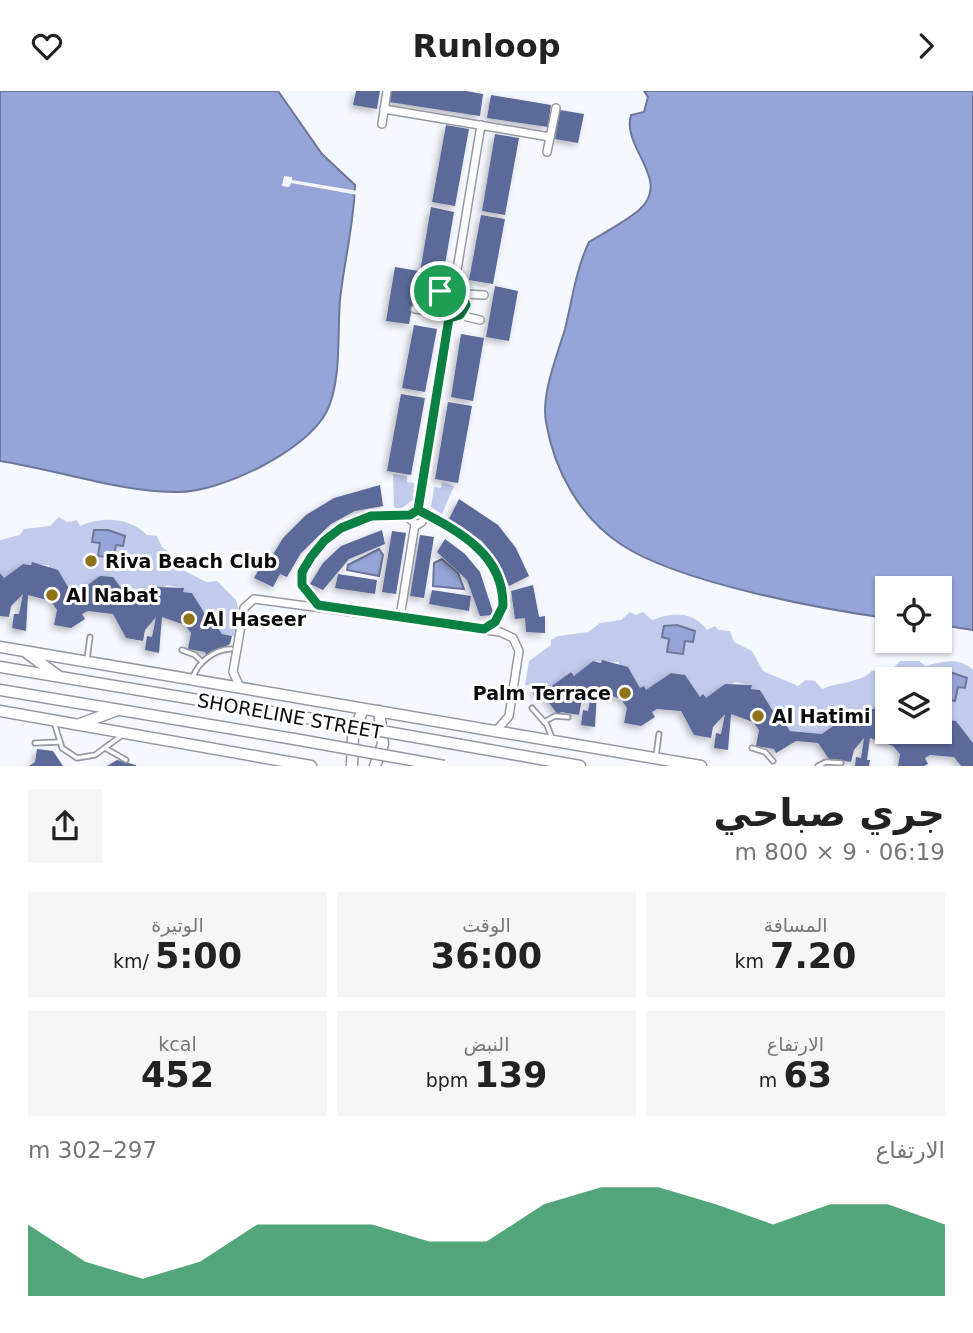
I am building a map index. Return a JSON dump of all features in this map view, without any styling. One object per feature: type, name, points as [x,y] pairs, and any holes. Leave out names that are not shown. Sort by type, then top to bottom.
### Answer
[{"type":"street","points":[[382,124],[387,91]]},
{"type":"street","points":[[547,152],[556,108]]},
{"type":"street","points":[[384,109],[550,137]]},
{"type":"street","points":[[454,288],[481,125]]},
{"type":"street","points":[[419,283],[440,291],[454,288],[463,294],[484,295]]},
{"type":"street","points":[[438,312],[435,301],[440,291]]},
{"type":"street","points":[[459,315],[466,305],[463,294]]},
{"type":"street","points":[[415,309],[438,312],[449,318],[459,315],[480,320]]},
{"type":"street","points":[[415,524],[422,522],[421,513],[449,318]]},
{"type":"street","points":[[318,605],[304,590],[301,578],[305,566],[324,541],[360,519],[421,513],[467,537],[483,552],[495,570],[503,606],[495,622],[484,629]]},
{"type":"street","points":[[400,617],[415,524],[410,515]]},
{"type":"street","points":[[240,688],[233,674],[247,603],[259,598],[484,629],[509,635],[519,651],[509,716],[495,731]]},
{"type":"street","points":[[0,647],[701,766]]},
{"type":"street","points":[[24,651],[61,677]]},
{"type":"street","name":"SHORELINE STREET","points":[[0,667],[580,766]]},
{"type":"street","name":"SHORELINE STREET","points":[[0,690],[444,766]]},
{"type":"street","points":[[352,766],[353,735],[363,709]]},
{"type":"street","points":[[79,724],[118,710]]},
{"type":"street","points":[[0,711],[311,766]]},
{"type":"street","points":[[375,766],[383,744],[380,712]]},
{"type":"lane","points":[[86,662],[90,637]]},
{"type":"lane","points":[[192,680],[202,662],[219,650],[231,649]]},
{"type":"lane","points":[[182,650],[195,655],[202,662]]},
{"type":"lane","points":[[532,708],[544,722],[552,741]]},
{"type":"lane","points":[[544,722],[555,716],[568,716]]},
{"type":"lane","points":[[53,720],[59,743],[66,752],[77,758],[89,758],[126,733]]},
{"type":"lane","points":[[659,734],[663,761]]},
{"type":"lane","points":[[35,743],[59,743]]},
{"type":"lane","points":[[105,748],[126,760]]},
{"type":"lane","points":[[752,748],[765,752],[773,761]]},
{"type":"lane","points":[[818,766],[826,762],[841,762]]},
{"type":"shaded area","points":[[0,91],[278,91],[322,154],[355,185],[340,300],[335,385],[327,411],[317,426],[301,441],[261,467],[239,477],[217,485],[178,492],[111,485],[0,461]]},
{"type":"shaded area","points":[[644,91],[973,91],[973,630],[952,627],[952,576],[875,576],[875,616],[788,601],[713,582],[647,558],[607,534],[571,491],[555,458],[546,422],[548,387],[589,242],[639,210],[648,199],[651,187],[649,175],[630,127],[631,115],[644,112],[648,97]]},
{"type":"shaded area","points":[[393,474],[407,476],[407,482],[414,483],[413,500],[399,510],[394,507]]},
{"type":"shaded area","points":[[442,482],[454,486],[442,514],[431,507],[434,487],[441,488]]},
{"type":"shaded area","points":[[59,517],[67,522],[77,520],[80,526],[115,520],[132,525],[147,535],[157,536],[162,547],[183,562],[183,570],[206,582],[217,581],[236,600],[240,615],[237,637],[222,634],[192,593],[183,592],[183,588],[167,585],[138,601],[135,598],[131,601],[70,590],[58,570],[49,568],[49,565],[23,564],[4,578],[0,575],[0,540],[20,535],[24,529],[50,526]]},
{"type":"shaded area","points":[[94,530],[108,530],[125,536],[123,546],[116,545],[113,558],[98,556],[100,543],[92,542]]},
{"type":"shaded area","points":[[379,549],[383,555],[379,576],[347,570],[348,565]]},
{"type":"shaded area","points":[[442,559],[458,573],[464,589],[433,586],[434,563]]},
{"type":"shaded area","points":[[630,612],[636,615],[643,612],[652,620],[682,615],[695,619],[707,630],[715,626],[719,630],[730,631],[734,642],[752,651],[763,671],[798,686],[806,680],[815,681],[822,689],[861,678],[875,671],[875,708],[866,708],[822,734],[790,731],[760,690],[751,689],[752,685],[735,682],[706,698],[703,695],[700,697],[684,675],[671,673],[646,690],[640,688],[628,668],[619,666],[619,662],[593,661],[574,676],[571,672],[549,688],[525,685],[529,661],[551,645],[551,640],[558,636],[588,632],[600,623],[621,620]]},
{"type":"shaded area","points":[[677,625],[695,631],[693,642],[685,641],[683,654],[667,652],[669,639],[662,637],[664,626]]},
{"type":"shaded area","points":[[900,661],[919,661],[926,666],[957,662],[973,670],[973,743],[956,721],[952,720],[952,667],[895,667]]},
{"type":"shaded area","points":[[952,673],[967,678],[965,688],[958,687],[955,701],[952,700]]},
{"type":"pier","points":[[284,176],[292,177],[292,180],[358,191],[358,195],[291,183],[289,187],[282,186]]},
{"type":"building","points":[[356,91],[380,91],[377,109],[353,105]]},
{"type":"building","points":[[391,91],[466,91],[483,94],[480,116],[389,102]]},
{"type":"building","points":[[491,95],[551,105],[548,127],[487,118]]},
{"type":"building","points":[[560,110],[584,114],[578,143],[555,139]]},
{"type":"building","points":[[446,125],[469,129],[455,206],[432,202]]},
{"type":"building","points":[[495,134],[519,138],[505,215],[482,211]]},
{"type":"building","points":[[431,207],[454,212],[443,276],[420,272]]},
{"type":"building","points":[[481,215],[505,219],[493,284],[469,280]]},
{"type":"building","points":[[395,267],[419,271],[409,324],[386,321]]},
{"type":"building","points":[[495,286],[518,291],[509,341],[486,337]]},
{"type":"building","points":[[414,325],[437,329],[425,392],[402,388]]},
{"type":"building","points":[[461,334],[484,338],[473,401],[451,397]]},
{"type":"building","points":[[401,394],[425,398],[411,475],[387,471]]},
{"type":"building","points":[[448,402],[472,406],[458,483],[435,479]]},
{"type":"building","points":[[380,485],[383,506],[355,511],[331,524],[301,553],[287,577],[280,574],[273,587],[254,578],[262,564],[266,566],[283,538],[306,515],[334,498]]},
{"type":"building","points":[[459,499],[498,525],[516,548],[529,576],[509,586],[498,562],[482,541],[449,519]]},
{"type":"building","points":[[382,530],[385,544],[349,559],[323,590],[310,584],[323,563],[341,546]]},
{"type":"building","points":[[392,531],[406,533],[396,594],[382,592]]},
{"type":"building","points":[[420,535],[434,537],[424,598],[410,596]]},
{"type":"building","points":[[445,539],[465,554],[480,572],[494,615],[480,616],[467,580],[437,552]]},
{"type":"building","points":[[32,562],[58,570],[70,590],[74,588],[77,593],[100,576],[113,577],[131,601],[135,597],[138,601],[157,587],[184,588],[183,592],[192,593],[222,634],[232,636],[230,644],[207,656],[205,652],[188,649],[191,633],[185,625],[162,617],[159,653],[145,650],[147,636],[152,637],[156,617],[145,630],[143,641],[126,638],[113,614],[88,611],[82,614],[85,619],[71,628],[54,625],[57,610],[51,601],[28,595],[26,631],[12,628],[14,614],[19,614],[23,594],[11,606],[9,617],[0,616],[0,573],[4,578],[23,564],[31,565]]},
{"type":"building","points":[[338,574],[377,580],[375,594],[335,588]]},
{"type":"building","points":[[533,585],[539,617],[545,616],[545,633],[526,632],[525,618],[515,619],[511,591]]},
{"type":"building","points":[[432,590],[471,596],[469,611],[429,604]]},
{"type":"building","points":[[602,660],[628,667],[640,688],[644,686],[646,690],[671,673],[685,675],[700,697],[703,694],[706,698],[725,684],[752,685],[751,689],[760,690],[790,731],[822,734],[844,718],[847,722],[866,708],[874,709],[875,706],[875,740],[870,738],[867,760],[870,760],[869,766],[855,766],[856,757],[861,758],[864,738],[854,750],[851,762],[834,759],[831,762],[818,743],[796,741],[776,753],[774,749],[756,746],[759,730],[753,722],[731,714],[728,750],[714,748],[716,733],[721,734],[725,714],[713,727],[711,738],[694,735],[681,711],[657,709],[652,712],[655,717],[641,726],[624,723],[627,708],[621,699],[597,691],[595,727],[581,725],[583,710],[588,711],[592,691],[581,704],[579,715],[561,712],[558,715],[544,696],[533,695],[534,686],[549,688],[571,672],[574,676],[593,661],[601,663]]},
{"type":"building","points":[[952,720],[956,721],[973,743],[973,766],[961,766],[954,757],[930,755],[925,758],[928,764],[924,766],[898,766],[900,754],[887,744],[952,744]]},
{"type":"building","points":[[37,749],[53,751],[63,766],[29,766],[35,762]]},
{"type":"building","points":[[117,760],[136,765],[136,766],[107,766]]},
{"type":"place","name":"Riva Beach Club","points":[[91,561]]},
{"type":"place","name":"Al Nabat","points":[[52,595]]},
{"type":"place","name":"Al Haseer","points":[[189,619]]},
{"type":"place","name":"Palm Terrace","points":[[625,693]]},
{"type":"place","name":"Al Hatimi","points":[[758,716]]},
{"type":"route","points":[[440,291],[435,306],[440,315],[449,318],[418,510],[410,515],[371,516],[341,528],[324,541],[311,557],[301,578],[304,590],[318,605],[484,629],[495,622],[504,601],[495,570],[483,552],[467,537],[427,518],[418,510],[436,395],[449,318],[460,315],[466,305],[459,290],[449,288],[440,291]]}]
